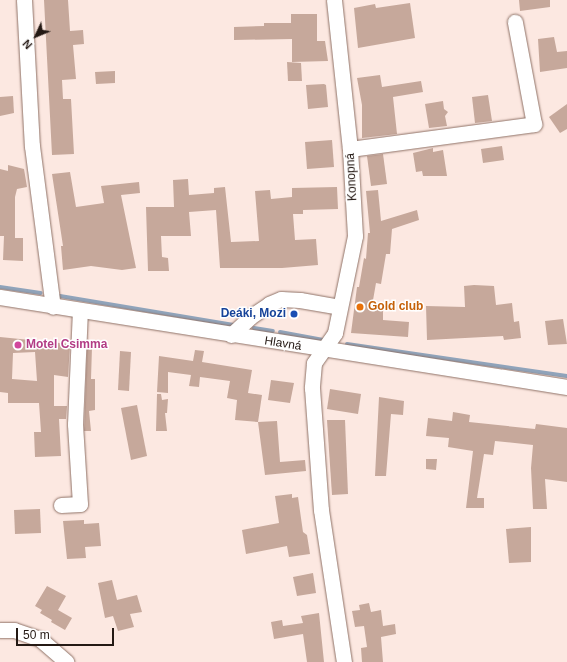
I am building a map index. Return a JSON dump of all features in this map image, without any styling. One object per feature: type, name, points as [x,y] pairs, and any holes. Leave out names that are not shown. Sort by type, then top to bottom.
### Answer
[{"type":"street","points":[[24,0],[32,146],[53,307]]},
{"type":"street","name":"Konopná","points":[[334,0],[350,149],[355,236],[349,277],[339,307],[335,333],[325,350],[314,363],[312,388],[321,510],[344,662]]},
{"type":"street","points":[[350,149],[534,124],[515,22]]},
{"type":"street","name":"Hlavná","points":[[0,298],[567,387]]},
{"type":"street","points":[[231,335],[250,317],[269,304],[281,299],[339,307]]},
{"type":"street","points":[[60,505],[80,504],[75,424],[80,311]]},
{"type":"street","points":[[0,630],[14,630],[40,639],[63,657],[66,662]]},
{"type":"building","points":[[44,0],[68,0],[70,31],[83,30],[84,44],[73,45],[76,79],[62,80],[63,99],[71,99],[74,154],[52,155]]},
{"type":"building","points":[[519,0],[550,0],[550,7],[520,11]]},
{"type":"building","points":[[410,3],[415,38],[358,48],[354,8],[375,4],[376,8]]},
{"type":"building","points":[[291,14],[317,14],[317,41],[325,41],[328,61],[292,62],[292,39],[234,40],[234,27],[264,26],[264,23],[291,23]]},
{"type":"building","points":[[554,37],[557,52],[567,51],[567,68],[540,72],[538,39]]},
{"type":"building","points":[[287,62],[301,63],[302,81],[288,81]]},
{"type":"building","points":[[115,71],[115,83],[96,84],[95,72]]},
{"type":"building","points":[[380,75],[382,87],[421,81],[423,92],[393,97],[397,134],[362,138],[362,105],[357,78]]},
{"type":"building","points":[[306,85],[326,85],[328,107],[308,109]]},
{"type":"building","points":[[488,95],[492,121],[475,123],[472,97]]},
{"type":"building","points":[[13,96],[14,113],[0,116],[0,97]]},
{"type":"building","points":[[443,101],[444,109],[448,112],[445,116],[447,126],[429,128],[425,104]]},
{"type":"building","points":[[567,104],[567,129],[560,133],[549,117]]},
{"type":"building","points":[[332,140],[334,167],[307,169],[305,142]]},
{"type":"building","points":[[502,146],[504,160],[483,163],[481,149]]},
{"type":"building","points":[[433,148],[433,152],[443,150],[447,176],[423,176],[422,171],[416,172],[413,153]]},
{"type":"building","points":[[383,154],[387,184],[371,186],[367,156]]},
{"type":"building","points":[[8,165],[24,169],[27,187],[17,189],[15,197],[15,238],[23,238],[23,261],[3,260],[4,236],[0,236],[0,169],[8,171]]},
{"type":"building","points":[[70,172],[76,207],[104,203],[101,186],[139,182],[140,193],[121,195],[136,268],[122,270],[91,266],[63,270],[61,246],[63,246],[52,174]]},
{"type":"building","points":[[188,179],[189,195],[214,193],[214,188],[225,187],[231,242],[259,241],[255,191],[270,190],[271,199],[292,197],[292,188],[337,187],[338,209],[303,210],[303,214],[293,214],[295,240],[316,239],[318,265],[282,268],[220,268],[216,210],[189,212],[191,236],[161,236],[162,257],[168,258],[169,271],[148,271],[146,207],[174,207],[173,180]]},
{"type":"building","points":[[378,190],[381,221],[417,210],[419,220],[392,229],[390,254],[386,254],[381,284],[376,283],[372,306],[383,306],[383,320],[409,322],[408,337],[351,333],[357,287],[359,287],[364,258],[366,259],[368,233],[370,233],[366,191]]},
{"type":"building","points":[[464,286],[494,286],[496,305],[512,303],[514,322],[519,321],[521,338],[504,340],[503,336],[427,340],[426,306],[465,307]]},
{"type":"building","points":[[563,319],[567,344],[548,345],[545,321]]},
{"type":"building","points":[[0,337],[70,344],[68,377],[54,375],[54,406],[67,406],[66,419],[59,419],[61,456],[35,457],[34,432],[41,432],[39,403],[8,403],[8,393],[0,392]],"holes":[[[35,352],[37,381],[12,379],[13,353]]]},
{"type":"building","points":[[87,347],[92,347],[91,379],[95,379],[95,410],[89,411],[91,431],[84,431]]},
{"type":"building","points":[[195,350],[204,351],[202,362],[252,370],[248,393],[262,395],[258,422],[235,420],[237,400],[227,398],[230,381],[200,377],[199,387],[189,386],[191,375],[168,372],[168,393],[157,392],[159,356],[193,361]]},
{"type":"building","points":[[120,351],[131,352],[129,391],[118,390]]},
{"type":"building","points":[[271,380],[294,383],[290,403],[268,400]]},
{"type":"building","points":[[330,389],[361,394],[358,414],[327,409]]},
{"type":"building","points":[[157,394],[161,394],[162,400],[168,399],[167,413],[165,413],[167,431],[156,431]]},
{"type":"building","points":[[379,397],[404,401],[403,415],[391,414],[386,476],[375,476]]},
{"type":"building","points":[[137,405],[147,456],[131,460],[121,408]]},
{"type":"building","points":[[453,412],[470,415],[469,422],[535,429],[536,424],[567,428],[567,482],[545,479],[547,509],[533,509],[531,468],[533,445],[495,441],[493,455],[484,454],[477,498],[484,498],[484,508],[466,508],[473,451],[448,447],[449,438],[426,436],[428,418],[452,421]]},
{"type":"building","points":[[327,420],[345,420],[348,494],[332,495]]},
{"type":"building","points":[[277,421],[280,462],[305,460],[306,471],[265,475],[258,422]]},
{"type":"building","points":[[426,459],[437,459],[436,470],[426,469]]},
{"type":"building","points":[[292,494],[292,498],[298,497],[303,532],[307,535],[310,554],[289,557],[287,546],[246,554],[242,530],[279,523],[275,496]]},
{"type":"building","points":[[40,509],[41,533],[15,534],[14,510]]},
{"type":"building","points":[[84,520],[84,524],[99,523],[101,546],[85,547],[86,558],[67,559],[63,521]]},
{"type":"building","points":[[531,527],[531,562],[509,563],[506,529]]},
{"type":"building","points":[[313,573],[316,593],[297,596],[293,577]]},
{"type":"building","points":[[112,580],[117,600],[137,595],[142,612],[130,614],[134,627],[118,631],[113,616],[105,618],[98,583]]},
{"type":"building","points":[[47,586],[66,596],[58,610],[72,618],[65,630],[51,622],[52,620],[40,613],[42,610],[35,606]]},
{"type":"building","points":[[369,603],[371,612],[381,610],[383,626],[395,624],[396,634],[381,637],[383,662],[362,662],[361,648],[367,647],[364,626],[355,627],[352,611],[360,610],[359,605]]},
{"type":"building","points":[[319,613],[324,662],[307,662],[303,634],[274,639],[271,622],[282,620],[283,626],[303,623],[301,616]]},
{"type":"waterway","points":[[0,287],[41,293]]},
{"type":"waterway","points":[[60,296],[234,325]]},
{"type":"waterway","points":[[254,328],[273,331]]},
{"type":"waterway","points":[[280,332],[323,340]]},
{"type":"waterway","points":[[347,344],[567,376]]},
{"type":"place","name":"Gold club","points":[[360,307]]},
{"type":"place","name":"Deáki, Mozi","points":[[294,314]]},
{"type":"place","name":"Motel Csimma","points":[[18,345]]}]
